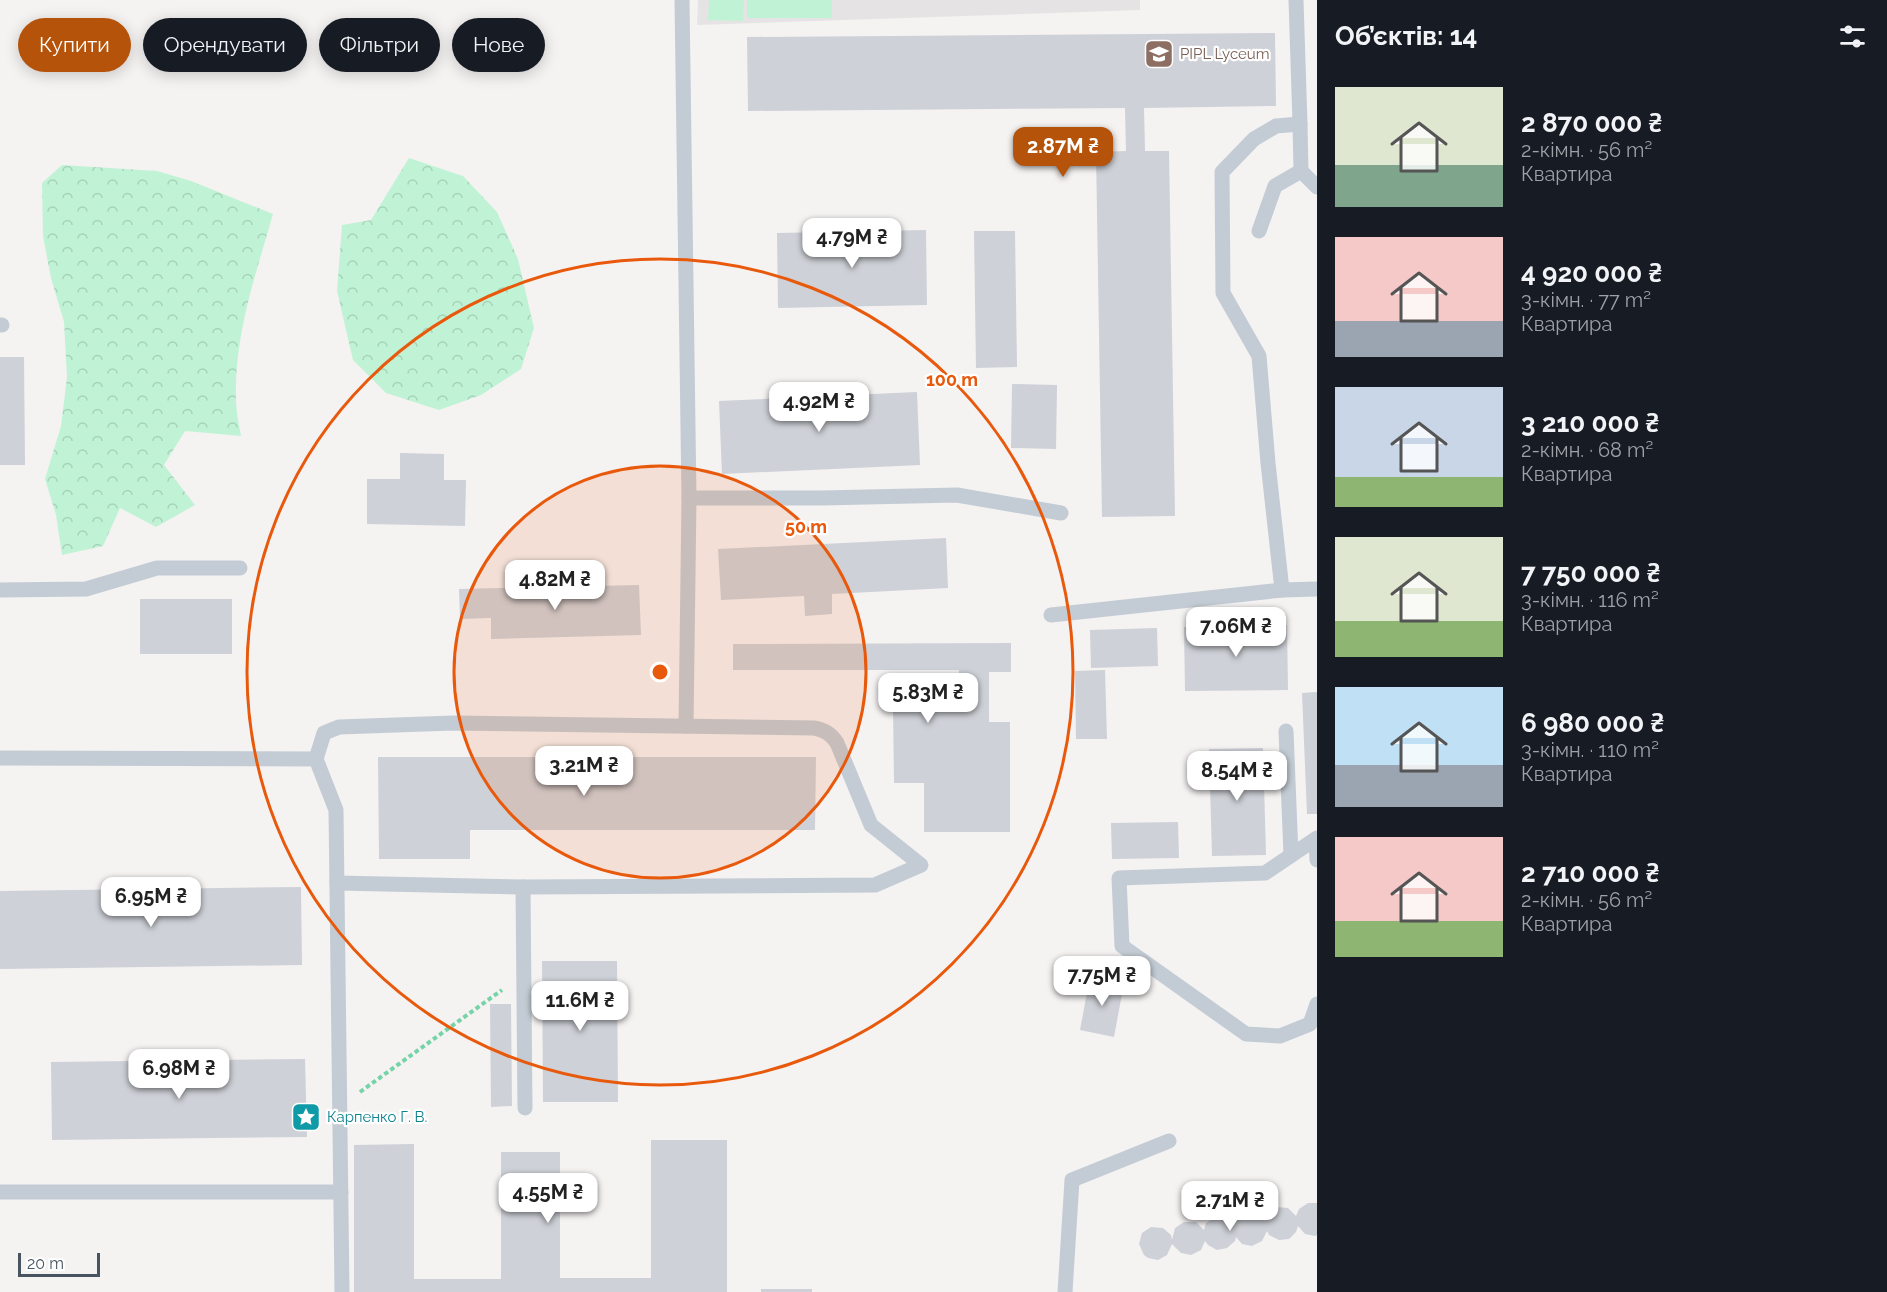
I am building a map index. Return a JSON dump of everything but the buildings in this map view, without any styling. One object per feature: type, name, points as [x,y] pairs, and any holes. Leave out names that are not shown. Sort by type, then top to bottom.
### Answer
[{"type":"lane","points":[[682,0],[689,498],[686,726]]},
{"type":"lane","points":[[1296,0],[1301,171],[1317,187]]},
{"type":"lane","points":[[1282,590],[1259,356],[1223,292],[1222,172],[1254,139],[1275,126],[1300,124]]},
{"type":"lane","points":[[1259,231],[1275,186],[1301,171]]},
{"type":"lane","points":[[689,498],[957,495],[1061,513]]},
{"type":"lane","points":[[0,590],[86,589],[157,568],[240,568]]},
{"type":"lane","points":[[1051,615],[1282,590],[1317,590]]},
{"type":"lane","points":[[337,883],[523,887],[875,885],[921,865],[871,825],[866,818],[837,743],[832,735],[824,730],[814,728],[453,723],[339,728],[324,733],[316,759],[336,810],[342,1292]]},
{"type":"lane","points":[[1286,731],[1291,855]]},
{"type":"lane","points":[[0,758],[316,759]]},
{"type":"lane","points":[[1316,838],[1265,873],[1119,878],[1122,946],[1246,1034],[1280,1036],[1310,1024],[1317,1004]]},
{"type":"lane","points":[[1316,838],[1317,860]]},
{"type":"lane","points":[[523,887],[525,1108]]},
{"type":"lane","points":[[1065,1292],[1072,1180],[1169,1141]]},
{"type":"lane","points":[[0,1192],[341,1192]]},
{"type":"path","points":[[340,1107],[524,974]]},
{"type":"shaded area","points":[[698,0],[1140,0],[1140,10],[697,25]]},
{"type":"green space","points":[[709,0],[744,0],[743,21],[708,20]]},
{"type":"green space","points":[[747,0],[832,0],[832,18],[747,18]]},
{"type":"green space","points":[[409,158],[463,176],[497,212],[518,259],[534,328],[521,369],[481,395],[439,410],[386,393],[353,360],[337,291],[342,225],[371,220]]},
{"type":"green space","points":[[62,165],[157,171],[191,181],[273,214],[242,328],[236,375],[237,413],[241,436],[185,431],[164,465],[195,505],[156,527],[120,508],[103,546],[62,555],[56,515],[45,479],[61,426],[67,377],[64,322],[51,278],[43,236],[42,183]]},
{"type":"place","name":"PIPL Lyceum","points":[[1159,54]]},
{"type":"place","name":"Карпенко Г. В.","points":[[306,1117]]}]
